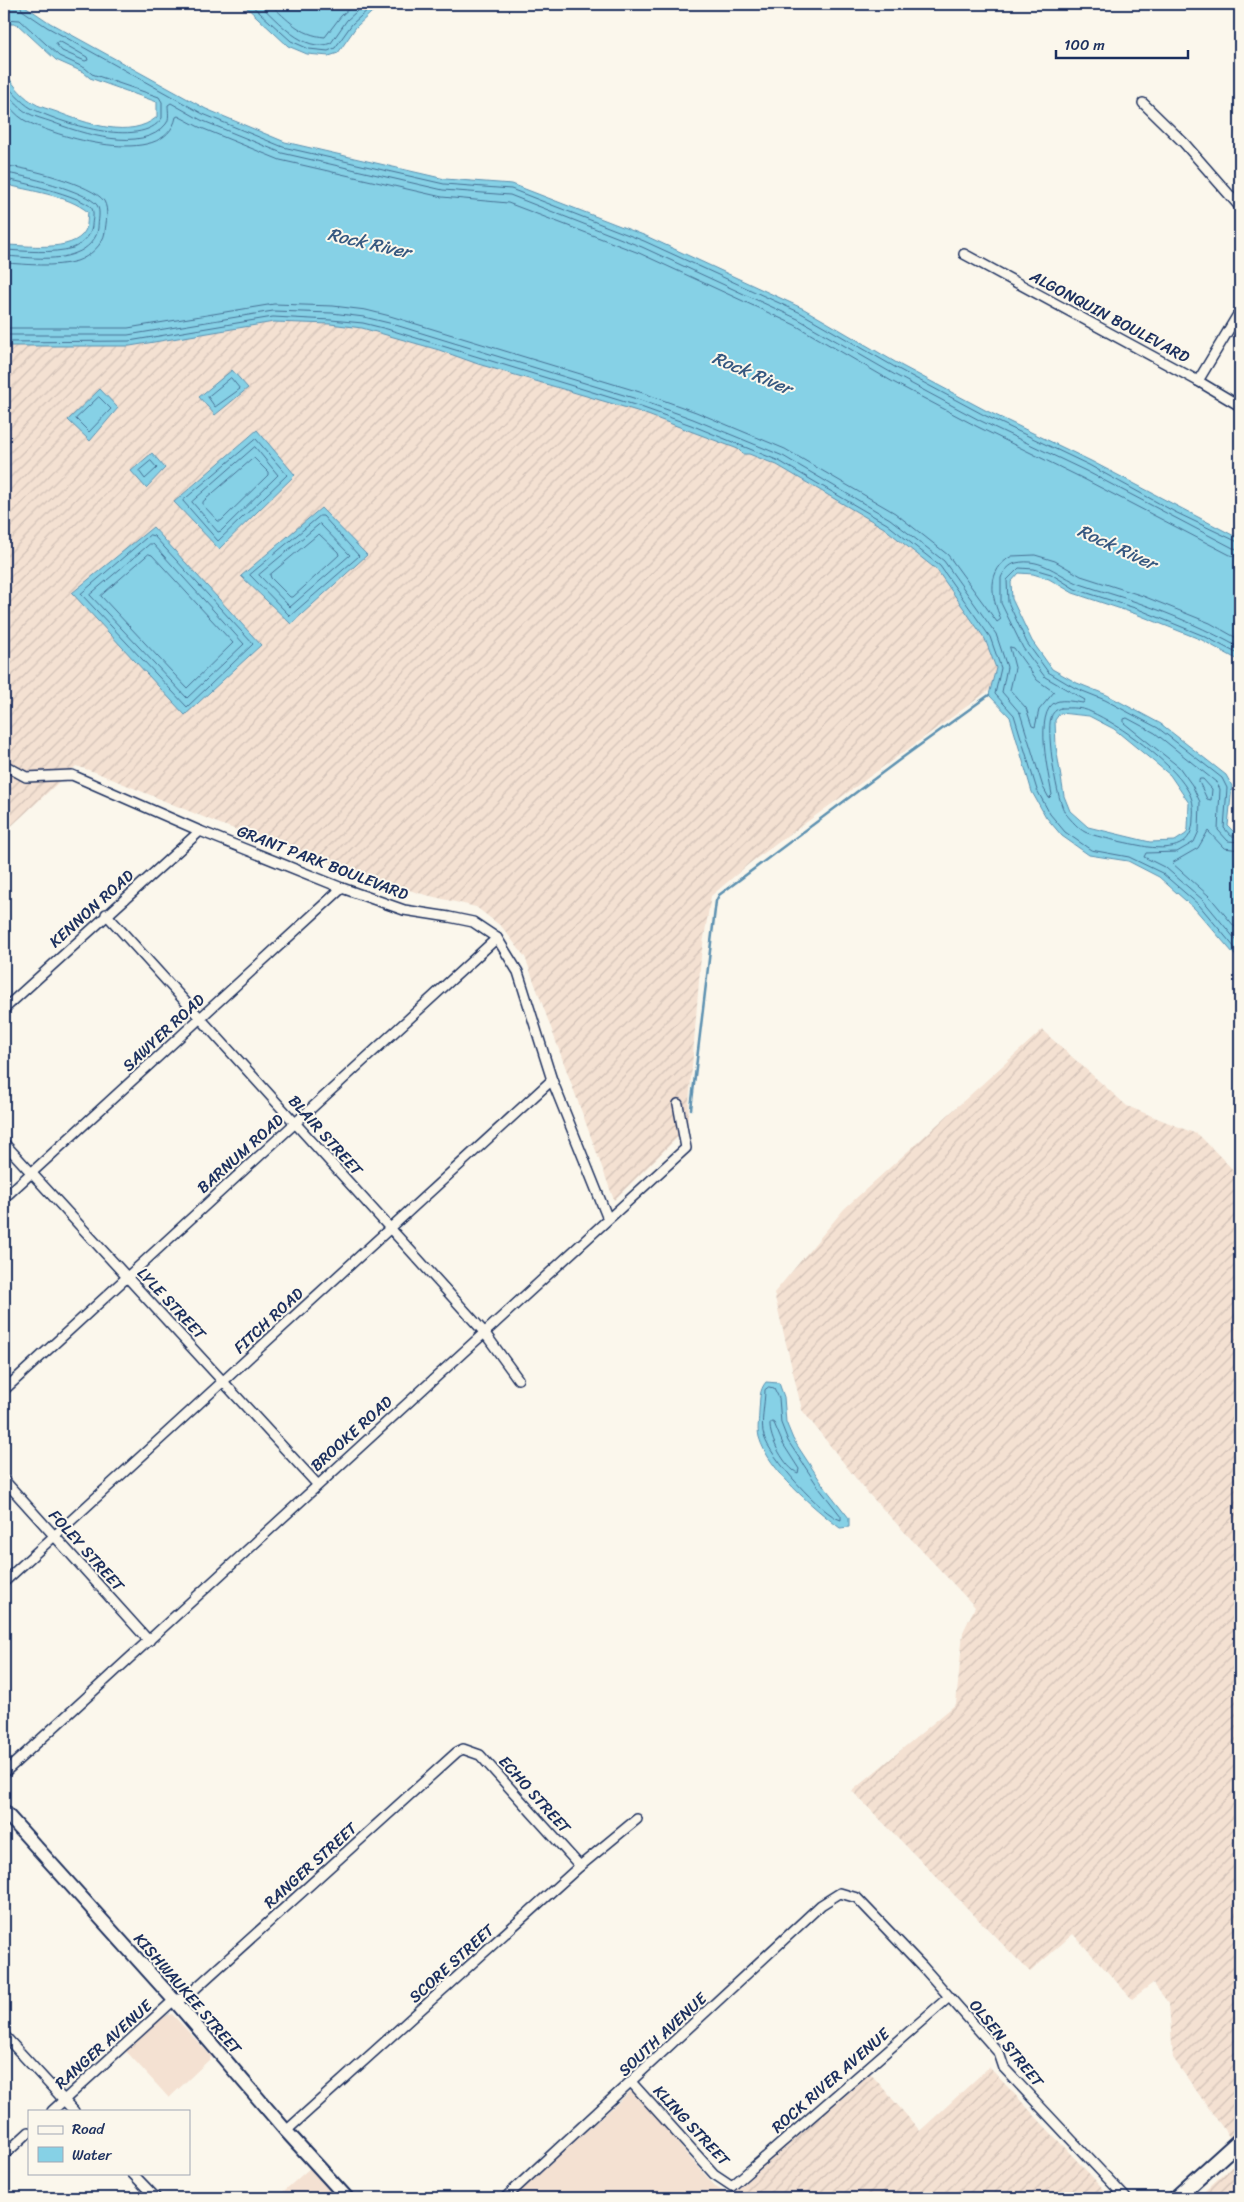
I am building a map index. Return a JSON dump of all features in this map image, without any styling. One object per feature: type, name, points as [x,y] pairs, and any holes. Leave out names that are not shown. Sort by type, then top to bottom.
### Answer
[{"type":"main road","points":[[1176,2198],[1240,2140]]},
{"type":"street","points":[[1143,103],[1184,143],[1240,207]]},
{"type":"street","name":"ALGONQUIN BOULEVARD","points":[[964,254],[1198,381],[1240,406]]},
{"type":"street","points":[[1198,381],[1240,311]]},
{"type":"street","name":"GRANT PARK BOULEVARD","points":[[4,764],[26,777],[72,775],[342,888],[404,910],[472,922],[497,938],[518,972],[552,1080],[608,1220]]},
{"type":"street","name":"KENNON ROAD","points":[[4,1009],[200,830]]},
{"type":"street","name":"SAWYER ROAD","points":[[4,1198],[342,888]]},
{"type":"street","name":"BLAIR STREET","points":[[106,914],[484,1332],[518,1379]]},
{"type":"street","name":"BARNUM ROAD","points":[[4,1390],[497,938]]},
{"type":"street","name":"FITCH ROAD","points":[[4,1582],[552,1080]]},
{"type":"street","name":"BROOKE ROAD","points":[[4,1773],[317,1484],[686,1148],[678,1104]]},
{"type":"street","name":"LYLE STREET","points":[[4,1143],[317,1484]]},
{"type":"street","name":"FOLEY STREET","points":[[4,1480],[148,1641]]},
{"type":"street","name":"ECHO STREET","points":[[463,1749],[480,1755],[580,1866]]},
{"type":"street","name":"RANGER STREET","points":[[174,2000],[186,1998],[451,1756],[463,1749]]},
{"type":"street","name":"KISHWAUKEE STREET","points":[[4,1811],[174,2000],[286,2131],[347,2198]]},
{"type":"street","name":"SCORE STREET","points":[[286,2131],[580,1866],[637,1819]]},
{"type":"street","name":"OLSEN STREET","points":[[840,1893],[856,1898],[949,1997],[999,2053],[1004,2068],[1126,2198]]},
{"type":"street","name":"SOUTH AVENUE","points":[[505,2198],[632,2083],[821,1905],[840,1893]]},
{"type":"street","name":"ROCK RIVER AVENUE","points":[[732,2186],[949,1997]]},
{"type":"street","name":"RANGER AVENUE","points":[[53,2110],[174,2000]]},
{"type":"street","points":[[4,2035],[73,2110]]},
{"type":"street","name":"KLING STREET","points":[[632,2083],[714,2174],[732,2186]]},
{"type":"street","points":[[4,2155],[28,2133]]},
{"type":"street","points":[[133,2174],[156,2198]]},
{"type":"shaded area","points":[[274,322],[330,324],[362,328],[386,334],[637,411],[689,429],[738,449],[743,454],[749,454],[777,465],[884,528],[937,570],[985,639],[996,668],[991,689],[750,863],[711,896],[701,956],[687,1128],[614,1200],[525,957],[502,927],[476,907],[418,893],[220,824],[95,772],[76,766],[4,833],[4,346],[130,346]]},
{"type":"shaded area","points":[[1042,1030],[1127,1106],[1199,1135],[1240,1177],[1240,2128],[1230,2138],[1173,2058],[1169,2004],[1153,1983],[1132,1999],[1073,1934],[1030,1972],[852,1791],[956,1704],[963,1632],[975,1607],[865,1490],[802,1410],[774,1293],[844,1209]]},
{"type":"shaded area","points":[[172,2014],[212,2057],[169,2098],[126,2051],[164,2016]]},
{"type":"shaded area","points":[[989,2067],[1112,2198],[730,2198],[730,2195],[870,2073],[920,2131]]},
{"type":"shaded area","points":[[633,2089],[691,2159],[717,2188],[730,2195],[730,2198],[512,2198]]},
{"type":"shaded area","points":[[1240,2159],[1240,2198],[1197,2198]]},
{"type":"shaded area","points":[[311,2167],[340,2198],[276,2198]]},
{"type":"water","name":"Rock River","points":[[4,4],[22,4],[50,23],[206,109],[285,142],[445,179],[512,184],[646,236],[804,309],[902,366],[987,411],[1091,461],[1240,539],[1240,661],[1202,640],[1136,614],[1073,593],[1049,579],[1033,574],[1019,573],[1011,582],[1012,599],[1032,641],[1052,669],[1077,683],[1107,695],[1161,724],[1226,775],[1232,786],[1228,826],[1234,832],[1240,831],[1240,961],[1195,909],[1159,877],[1128,861],[1089,855],[1062,836],[1046,817],[1032,792],[1010,717],[989,695],[996,668],[985,639],[937,570],[884,528],[777,465],[749,454],[743,454],[738,449],[637,411],[362,328],[330,324],[274,322],[130,346],[4,346],[4,245],[48,246],[70,242],[79,238],[85,231],[88,212],[70,201],[4,184],[4,70],[20,92],[35,104],[108,127],[134,127],[146,124],[157,117],[157,102],[90,78],[83,72],[56,60],[17,24],[4,24]],"holes":[[[1060,713],[1089,716],[1114,729],[1170,775],[1189,803],[1188,829],[1186,834],[1175,841],[1150,842],[1088,827],[1070,811],[1064,796],[1056,747],[1055,720]]]},
{"type":"water","points":[[243,4],[391,4],[372,12],[356,27],[338,53],[329,56],[307,54],[288,46]]},
{"type":"water","points":[[232,370],[248,388],[215,415],[199,397]]},
{"type":"water","points":[[100,389],[118,408],[90,441],[68,420]]},
{"type":"water","points":[[257,430],[295,475],[219,549],[174,502]]},
{"type":"water","points":[[152,453],[165,468],[146,488],[131,471]]},
{"type":"water","points":[[321,508],[367,555],[291,624],[241,576]]},
{"type":"water","points":[[153,527],[261,645],[185,715],[72,593]]},
{"type":"water","points":[[766,1382],[779,1383],[784,1397],[786,1422],[793,1439],[823,1485],[849,1518],[849,1527],[840,1528],[805,1499],[782,1475],[764,1450],[759,1437],[758,1427],[760,1395]]},
{"type":"waterway","points":[[691,1109],[716,901],[719,895],[989,695]]}]
